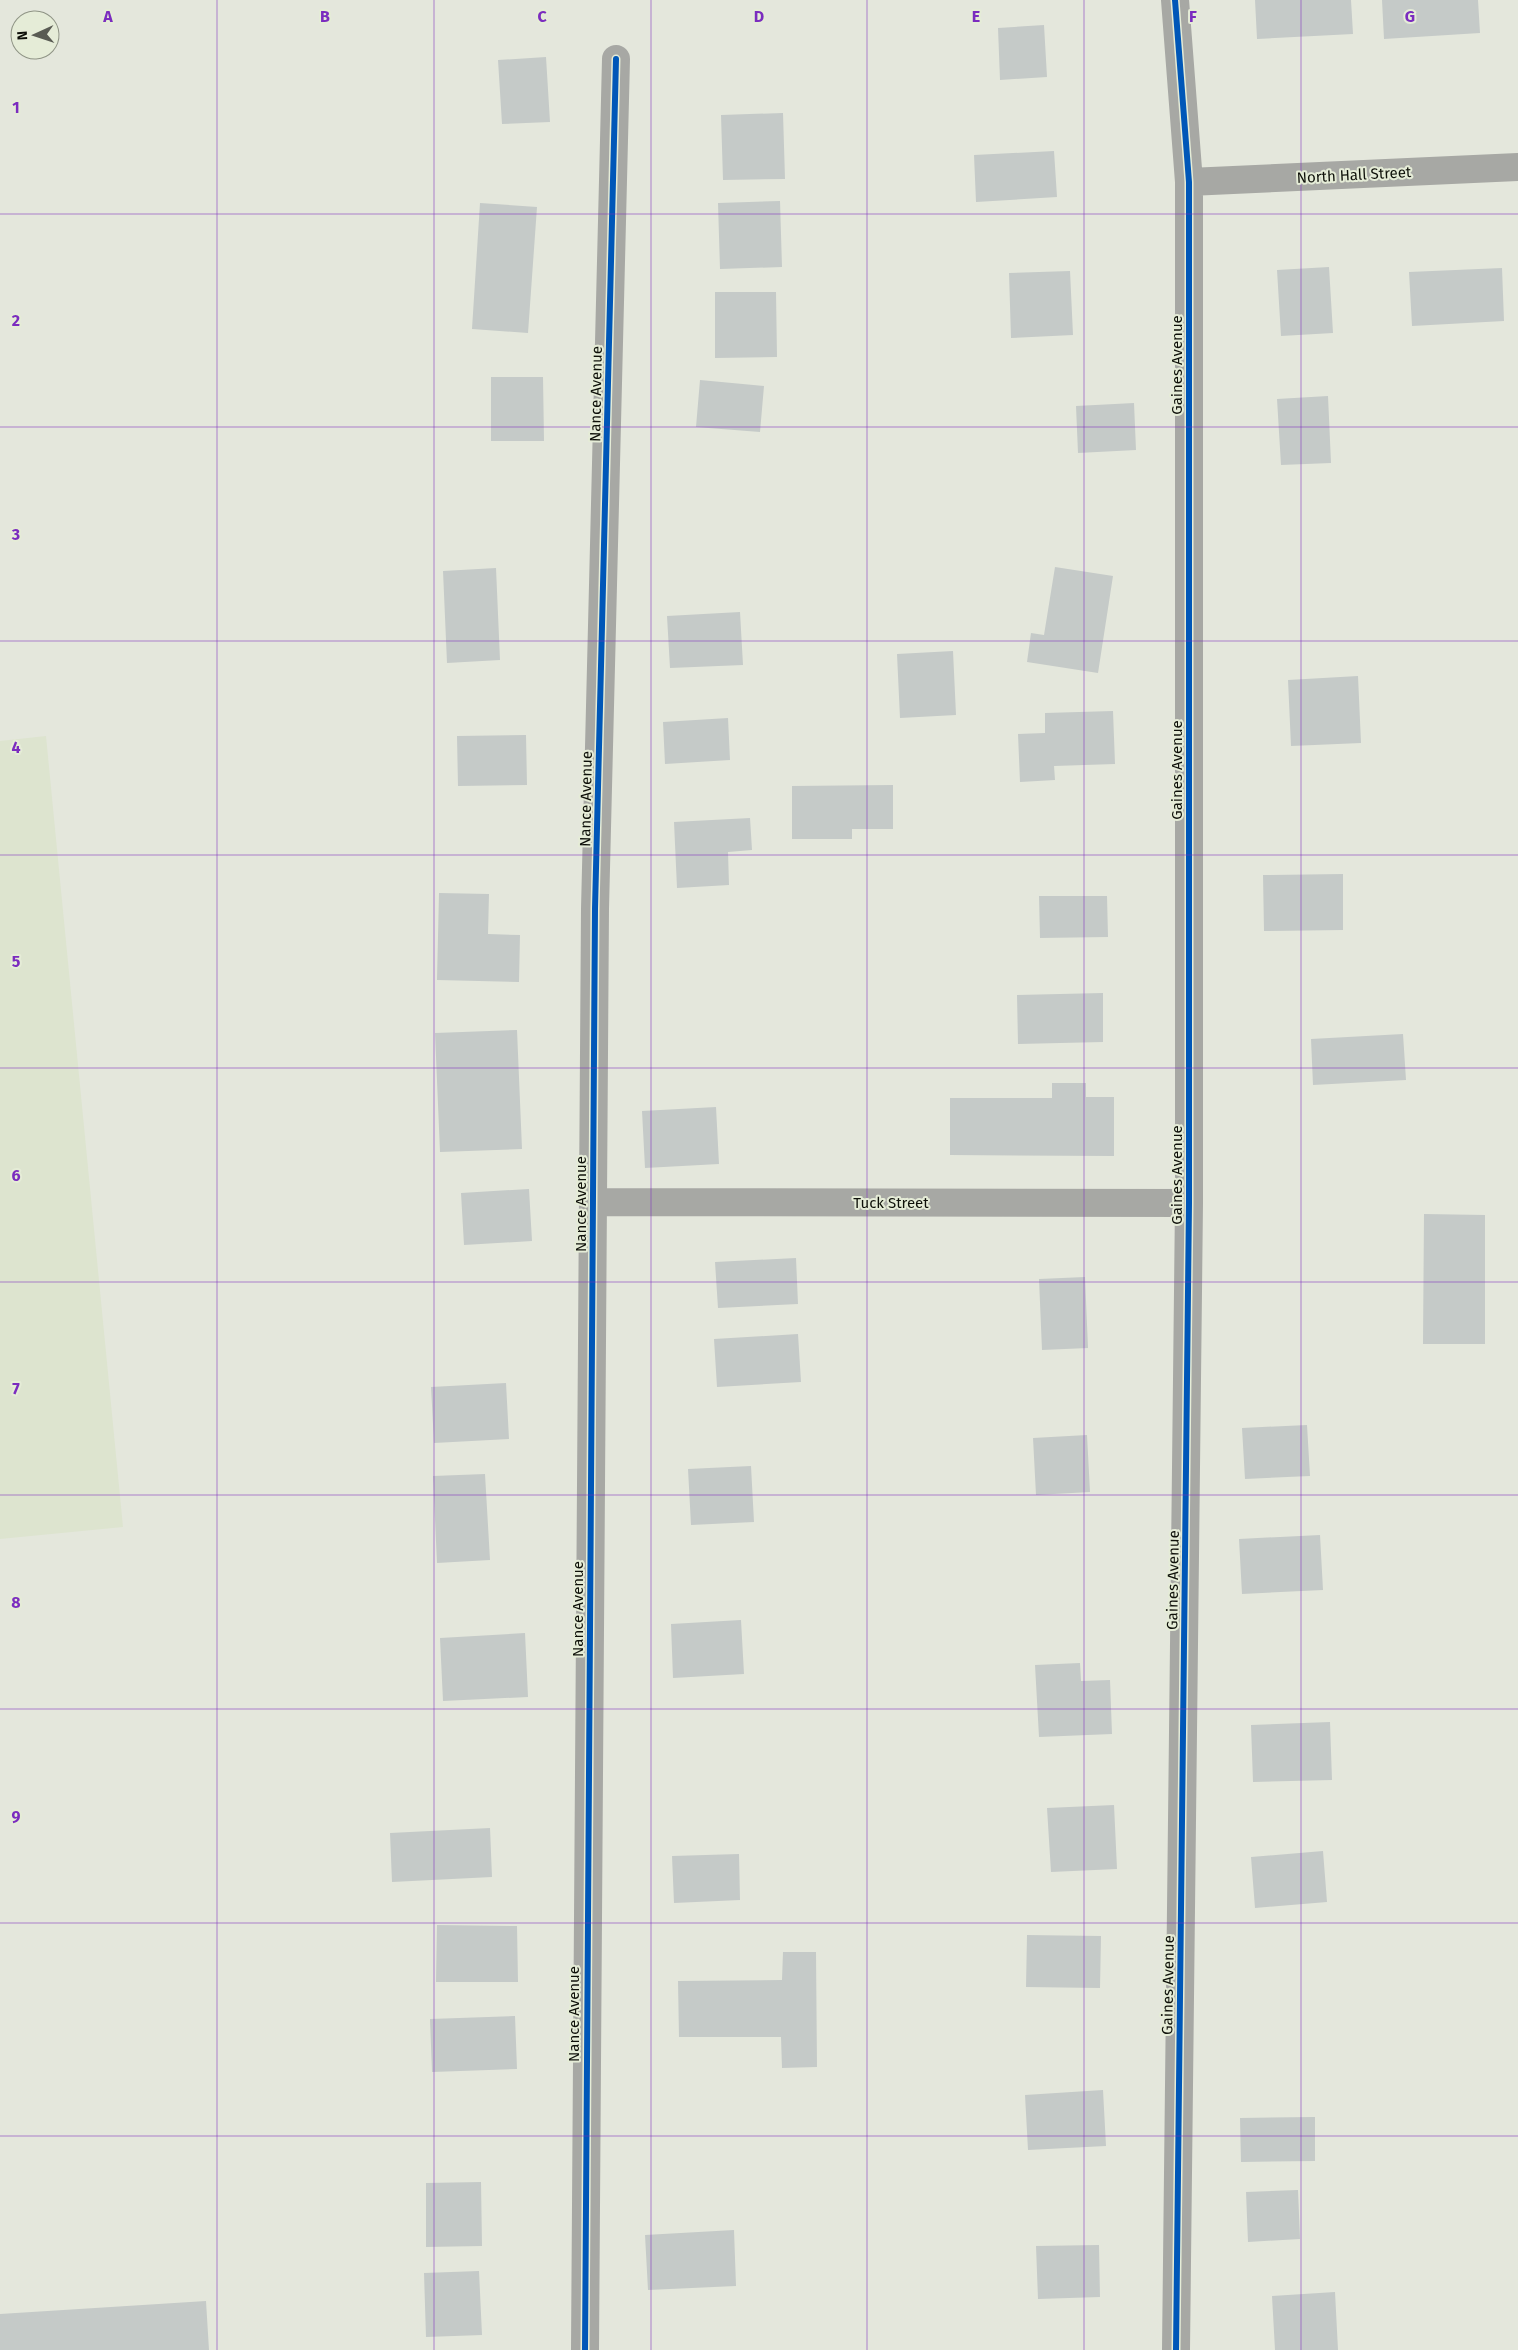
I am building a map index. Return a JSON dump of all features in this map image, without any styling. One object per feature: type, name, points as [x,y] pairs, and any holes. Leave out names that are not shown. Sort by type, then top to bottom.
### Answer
[{"type":"street","name":"Gaines Avenue","points":[[1175,0],[1189,182],[1189,1203],[1176,2350]]},
{"type":"street","name":"Nance Avenue","points":[[585,2350],[595,909],[616,59]]},
{"type":"street","name":"North Hall Street","points":[[1189,182],[1518,167]]},
{"type":"street","name":"Tuck Street","points":[[593,1202],[1189,1203]]},
{"type":"shaded area","points":[[46,736],[123,1527],[0,1539],[0,741]]},
{"type":"building","points":[[1255,0],[1351,0],[1353,34],[1257,39]]},
{"type":"building","points":[[1382,0],[1478,0],[1480,33],[1384,39]]},
{"type":"building","points":[[1044,25],[1047,77],[1000,80],[998,28]]},
{"type":"building","points":[[546,57],[550,122],[502,124],[498,60]]},
{"type":"building","points":[[783,113],[785,179],[723,180],[721,115]]},
{"type":"building","points":[[1054,151],[1057,197],[976,202],[974,155]]},
{"type":"building","points":[[780,201],[782,267],[720,269],[718,203]]},
{"type":"building","points":[[480,203],[537,207],[528,333],[472,329]]},
{"type":"building","points":[[1329,267],[1333,333],[1281,336],[1277,270]]},
{"type":"building","points":[[1502,268],[1504,321],[1412,326],[1409,272]]},
{"type":"building","points":[[1070,271],[1073,335],[1011,338],[1009,273]]},
{"type":"building","points":[[715,292],[776,292],[777,357],[715,358]]},
{"type":"building","points":[[491,377],[543,377],[544,441],[491,441]]},
{"type":"building","points":[[700,380],[764,386],[760,432],[696,427]]},
{"type":"building","points":[[1328,396],[1331,463],[1281,465],[1277,399]]},
{"type":"building","points":[[1134,403],[1136,450],[1078,453],[1076,406]]},
{"type":"building","points":[[1055,567],[1113,576],[1098,673],[1027,662],[1031,633],[1044,635]]},
{"type":"building","points":[[496,568],[500,660],[447,663],[443,571]]},
{"type":"building","points":[[740,612],[743,665],[670,668],[667,616]]},
{"type":"building","points":[[953,651],[956,715],[900,718],[897,654]]},
{"type":"building","points":[[1358,676],[1361,743],[1291,746],[1288,680]]},
{"type":"building","points":[[1113,711],[1115,764],[1054,766],[1055,780],[1020,782],[1018,734],[1045,733],[1045,713]]},
{"type":"building","points":[[728,718],[730,760],[665,764],[663,722]]},
{"type":"building","points":[[526,735],[527,785],[458,786],[457,736]]},
{"type":"building","points":[[893,785],[893,829],[852,829],[852,839],[792,839],[792,786]]},
{"type":"building","points":[[750,818],[752,850],[728,852],[729,885],[677,888],[674,822]]},
{"type":"building","points":[[1343,874],[1343,930],[1264,931],[1263,875]]},
{"type":"building","points":[[439,893],[489,894],[488,934],[520,935],[519,982],[437,980]]},
{"type":"building","points":[[1039,896],[1107,896],[1108,937],[1040,938]]},
{"type":"building","points":[[1103,993],[1103,1042],[1018,1044],[1017,995]]},
{"type":"building","points":[[517,1030],[522,1149],[440,1152],[435,1033]]},
{"type":"building","points":[[1403,1034],[1406,1080],[1313,1085],[1311,1039]]},
{"type":"building","points":[[1052,1083],[1086,1083],[1086,1097],[1114,1097],[1114,1156],[950,1155],[950,1098],[1052,1098]]},
{"type":"building","points":[[716,1107],[719,1164],[645,1168],[642,1111]]},
{"type":"building","points":[[529,1189],[532,1241],[464,1245],[461,1193]]},
{"type":"building","points":[[1424,1214],[1485,1215],[1485,1344],[1423,1344]]},
{"type":"building","points":[[796,1258],[798,1304],[718,1308],[715,1262]]},
{"type":"building","points":[[1085,1277],[1088,1348],[1042,1350],[1039,1279]]},
{"type":"building","points":[[798,1334],[801,1382],[717,1387],[714,1339]]},
{"type":"building","points":[[506,1383],[509,1439],[434,1443],[431,1387]]},
{"type":"building","points":[[1307,1425],[1310,1476],[1245,1479],[1242,1428]]},
{"type":"building","points":[[1087,1435],[1090,1492],[1036,1495],[1033,1438]]},
{"type":"building","points":[[751,1466],[754,1522],[691,1525],[688,1469]]},
{"type":"building","points":[[485,1474],[490,1560],[437,1563],[433,1476]]},
{"type":"building","points":[[1320,1535],[1323,1590],[1242,1594],[1239,1539]]},
{"type":"building","points":[[741,1620],[744,1674],[673,1678],[671,1624]]},
{"type":"building","points":[[525,1633],[528,1697],[443,1701],[440,1638]]},
{"type":"building","points":[[1080,1663],[1081,1681],[1110,1680],[1112,1734],[1039,1737],[1035,1665]]},
{"type":"building","points":[[1330,1722],[1332,1780],[1253,1782],[1251,1725]]},
{"type":"building","points":[[1114,1805],[1117,1869],[1051,1872],[1047,1808]]},
{"type":"building","points":[[490,1828],[492,1877],[392,1882],[390,1833]]},
{"type":"building","points":[[1323,1851],[1327,1902],[1255,1908],[1251,1857]]},
{"type":"building","points":[[739,1854],[740,1900],[674,1903],[672,1856]]},
{"type":"building","points":[[437,1925],[517,1926],[518,1982],[436,1982]]},
{"type":"building","points":[[1027,1935],[1101,1936],[1100,1988],[1026,1987]]},
{"type":"building","points":[[783,1952],[816,1952],[817,2067],[782,2068],[781,2037],[679,2037],[678,1981],[782,1980]]},
{"type":"building","points":[[515,2016],[517,2069],[432,2072],[430,2019]]},
{"type":"building","points":[[1103,2090],[1106,2146],[1028,2150],[1025,2095]]},
{"type":"building","points":[[1315,2117],[1315,2161],[1241,2162],[1240,2118]]},
{"type":"building","points":[[481,2182],[482,2246],[426,2247],[426,2183]]},
{"type":"building","points":[[1298,2190],[1300,2239],[1248,2242],[1246,2192]]},
{"type":"building","points":[[734,2230],[736,2286],[648,2290],[645,2235]]},
{"type":"building","points":[[1099,2245],[1100,2297],[1038,2299],[1036,2246]]},
{"type":"building","points":[[479,2271],[482,2335],[426,2337],[424,2273]]},
{"type":"building","points":[[1335,2292],[1338,2350],[1275,2350],[1272,2296]]},
{"type":"building","points":[[206,2301],[209,2350],[0,2350],[0,2314]]},
{"type":"cycle path","points":[[1175,0],[1189,182],[1189,1203],[1176,2350]]},
{"type":"cycle path","points":[[585,2350],[595,909],[616,59]]}]
